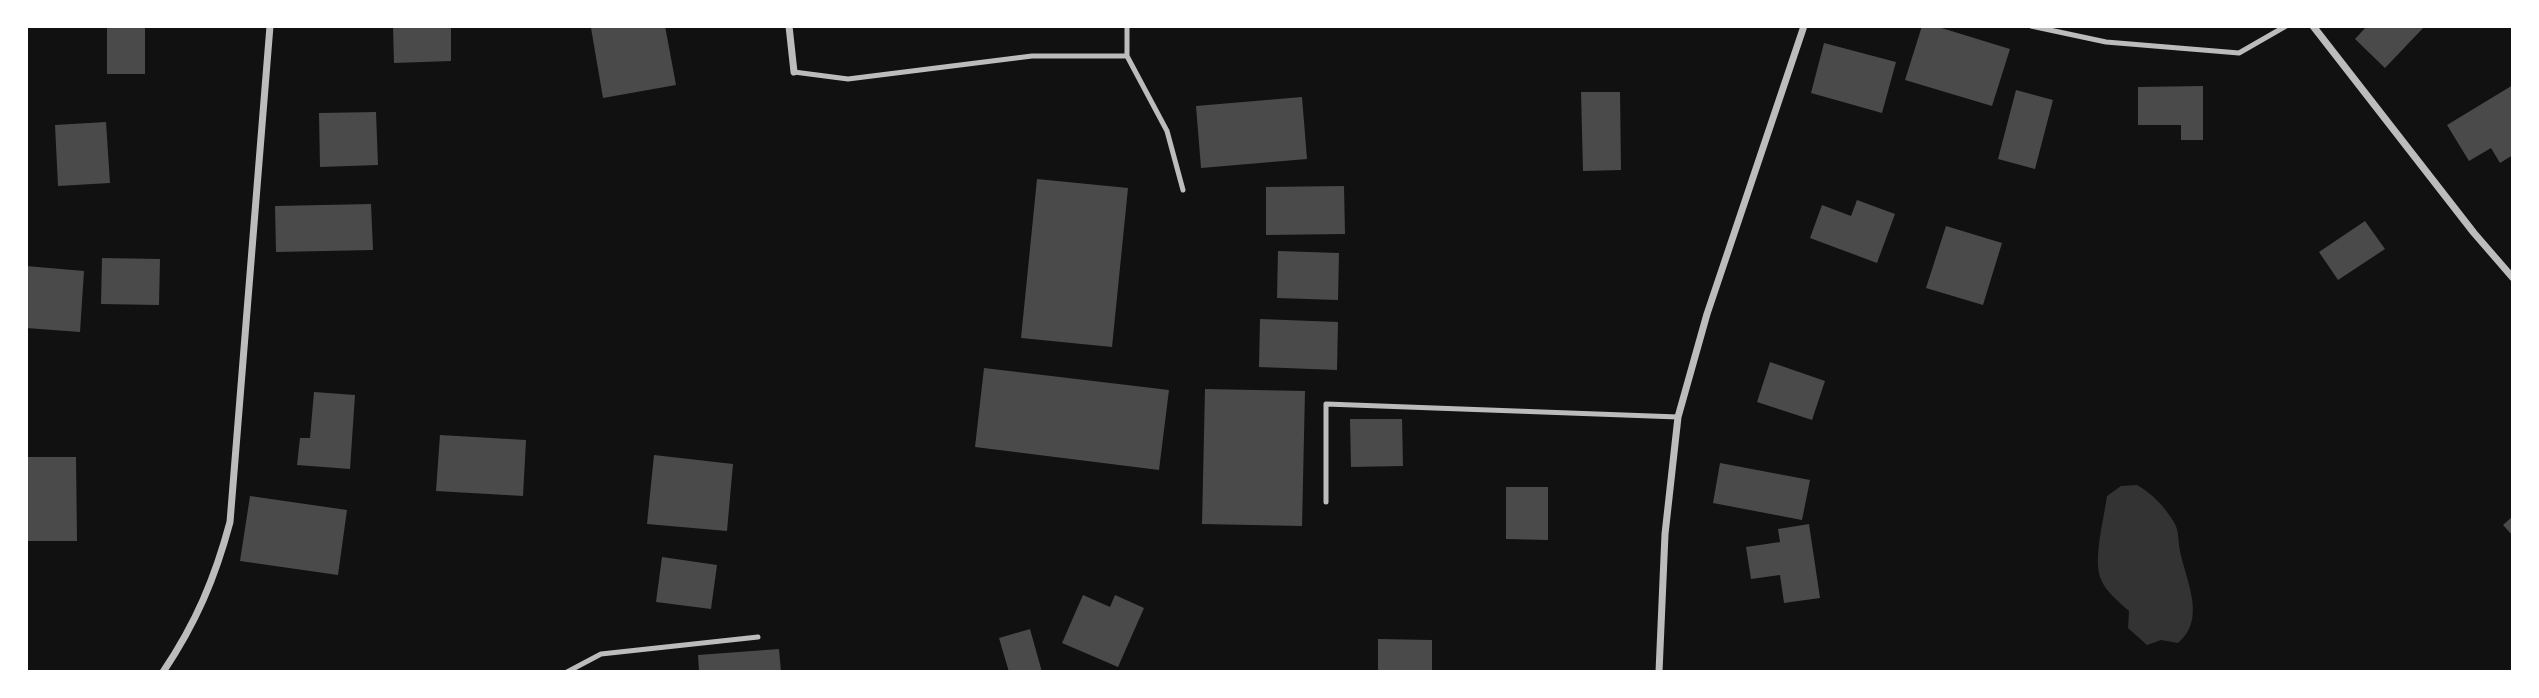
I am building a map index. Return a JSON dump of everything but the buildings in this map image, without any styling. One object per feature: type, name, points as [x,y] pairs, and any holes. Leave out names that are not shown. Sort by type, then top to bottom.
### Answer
[{"type":"street","points":[[163,672],[199,613],[217,569],[230,522],[270,26]]},
{"type":"street","points":[[789,26],[794,72]]},
{"type":"street","points":[[1659,672],[1665,534],[1678,416],[1707,314],[1804,26]]},
{"type":"street","points":[[2314,26],[2474,233],[2513,278]]},
{"type":"lane","points":[[1127,26],[1127,56],[1167,131],[1183,190]]},
{"type":"lane","points":[[2031,26],[2106,41],[2239,53],[2286,26]]},
{"type":"lane","points":[[794,72],[848,79],[1032,56],[1127,56]]},
{"type":"lane","points":[[1326,502],[1326,404],[1678,416]]},
{"type":"lane","points":[[567,672],[601,654],[758,636]]},
{"type":"shaded area","points":[[2137,485],[2163,507],[2177,530],[2193,611],[2187,633],[2178,643],[2161,640],[2147,645],[2128,628],[2129,611],[2107,589],[2099,573],[2099,545],[2107,496],[2121,486]]}]
